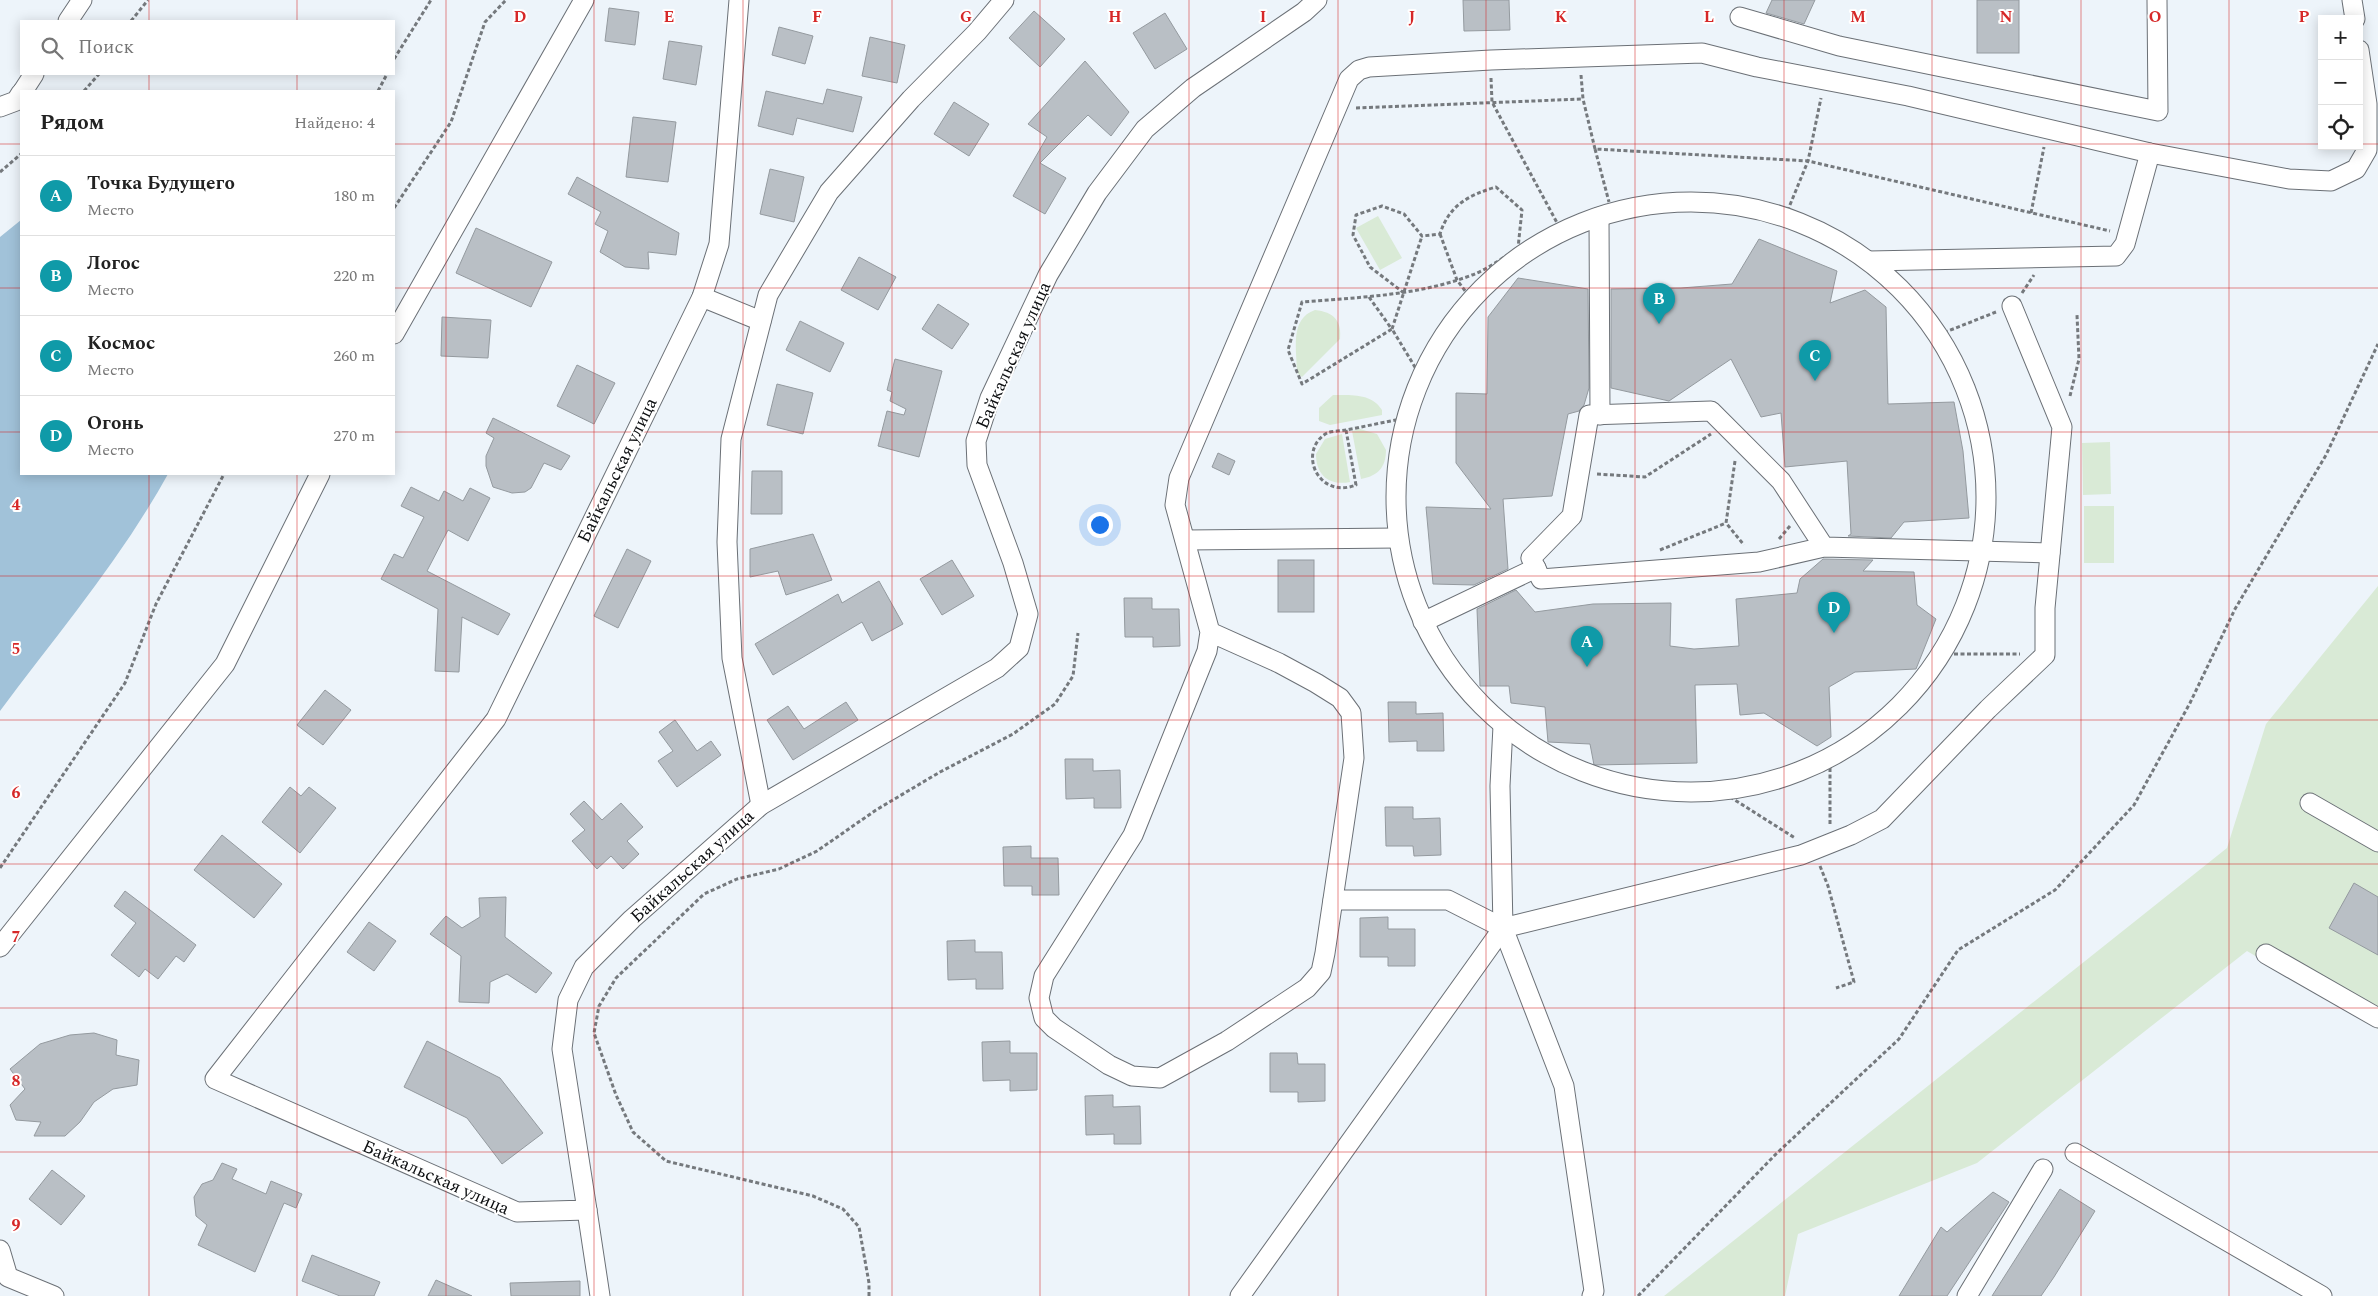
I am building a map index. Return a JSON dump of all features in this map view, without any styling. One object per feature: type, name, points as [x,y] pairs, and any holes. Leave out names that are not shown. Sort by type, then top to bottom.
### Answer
[{"type":"street","points":[[69,20],[82,0]]},
{"type":"street","points":[[395,332],[584,0]]},
{"type":"street","name":"Байкальская улица","points":[[739,0],[719,244],[702,297],[496,719],[215,1079],[517,1212],[587,1210],[562,1049],[568,1000],[584,967],[632,919],[761,805],[997,668],[1019,648],[1028,614],[1013,563],[977,465],[976,441],[990,398],[1048,276],[1096,193],[1145,129],[1193,88],[1304,12],[1317,0]]},
{"type":"street","points":[[761,805],[732,658],[727,542],[731,439],[768,295],[829,192],[911,99],[977,32],[1004,0]]},
{"type":"street","points":[[1740,17],[1839,46],[2158,111],[2158,0]]},
{"type":"street","points":[[2352,0],[2354,15]]},
{"type":"street","points":[[1210,632],[1279,663],[1316,683],[1340,698],[1351,713],[1354,758],[1321,972],[1307,988],[1227,1041],[1160,1078],[1132,1076],[1109,1065],[1054,1028],[1044,1018],[1039,998],[1044,976],[1133,835],[1207,651],[1210,632],[1176,505],[1179,478],[1317,149],[1349,79],[1359,70],[1369,67],[1491,60],[1702,52],[1824,80],[1908,96],[2150,153],[2289,179],[2331,181],[2356,169],[2367,150],[2367,104],[2360,60]]},
{"type":"street","points":[[23,90],[33,75]]},
{"type":"street","points":[[0,107],[16,101],[20,95]]},
{"type":"street","points":[[1869,261],[2047,259],[2116,256],[2127,235],[2150,153]]},
{"type":"street","points":[[1678,202],[1729,204],[1785,217],[1826,234],[1869,261],[1907,295],[1938,335],[1963,381],[1980,431],[1987,483],[1984,535],[1973,586],[1953,635],[1941,654],[1924,679],[1889,717],[1847,748],[1800,772],[1750,787],[1698,793],[1645,789],[1594,777],[1546,755],[1503,726],[1466,690],[1436,649],[1414,603],[1400,554],[1394,504],[1397,462],[1406,418],[1430,357],[1448,329],[1492,277],[1533,246],[1562,232],[1606,215],[1627,208],[1678,202]]},
{"type":"street","points":[[1600,415],[1606,215]]},
{"type":"street","points":[[702,297],[761,321]]},
{"type":"street","points":[[1240,1296],[1503,928],[1821,847],[1882,819],[1988,709],[2045,655],[2045,608],[2062,427],[2012,306]]},
{"type":"street","points":[[1824,547],[1781,481],[1710,411],[1589,415],[1572,516],[1531,558],[1541,579],[1759,562],[1824,547],[2050,552]]},
{"type":"street","points":[[0,947],[225,664],[320,475]]},
{"type":"street","points":[[1185,540],[1398,538]]},
{"type":"street","points":[[1424,622],[1536,568]]},
{"type":"street","points":[[1503,726],[1500,786],[1503,928],[1564,1086],[1594,1292],[1592,1296]]},
{"type":"street","points":[[2310,802],[2378,842]]},
{"type":"street","points":[[1333,900],[1448,900],[1503,928]]},
{"type":"street","points":[[2266,954],[2378,1018]]},
{"type":"street","points":[[2075,1153],[2322,1296]]},
{"type":"street","points":[[1967,1296],[2043,1169]]},
{"type":"street","points":[[587,1210],[600,1296]]},
{"type":"street","points":[[0,1250],[8,1277],[54,1296]]},
{"type":"path","points":[[132,20],[148,0]]},
{"type":"path","points":[[395,58],[431,0]]},
{"type":"path","points":[[395,206],[451,122],[485,22],[506,0]]},
{"type":"path","points":[[1580,56],[1582,99],[1595,149],[1606,215]]},
{"type":"path","points":[[1491,60],[1492,102],[1562,232]]},
{"type":"path","points":[[85,90],[98,75]]},
{"type":"path","points":[[378,90],[386,75]]},
{"type":"path","points":[[1785,217],[1808,161],[1824,80]]},
{"type":"path","points":[[1351,117],[1355,108],[1582,99]]},
{"type":"path","points":[[2031,213],[2047,129]]},
{"type":"path","points":[[1595,149],[1808,161],[2127,235]]},
{"type":"path","points":[[0,172],[20,155]]},
{"type":"path","points":[[1422,236],[1404,293],[1392,329],[1302,384],[1288,350],[1302,302],[1370,297],[1404,293],[1424,290],[1457,280],[1474,274],[1518,248],[1522,210],[1496,187],[1470,195],[1445,219],[1440,234],[1457,280],[1472,300]]},
{"type":"path","points":[[1404,293],[1370,267],[1353,235],[1356,215],[1382,206],[1404,214],[1422,236]]},
{"type":"path","points":[[1422,236],[1440,234]]},
{"type":"path","points":[[1938,335],[2012,306],[2047,259]]},
{"type":"path","points":[[1370,297],[1421,377]]},
{"type":"path","points":[[2069,398],[2079,359],[2077,315]]},
{"type":"path","points":[[1638,1296],[1776,1154],[1899,1039],[1958,950],[2054,890],[2134,805],[2190,703],[2235,609],[2326,455],[2378,344]]},
{"type":"path","points":[[1346,430],[1356,486],[1338,488],[1320,479],[1314,469],[1312,458],[1315,447],[1327,433],[1406,418]]},
{"type":"path","points":[[1579,474],[1645,477],[1725,425]]},
{"type":"path","points":[[1739,438],[1726,523],[1759,562]]},
{"type":"path","points":[[0,868],[125,683],[156,604],[223,475]]},
{"type":"path","points":[[1654,552],[1726,523]]},
{"type":"path","points":[[869,1296],[869,1284],[859,1227],[844,1209],[813,1196],[666,1161],[633,1132],[616,1095],[594,1032],[600,1006],[616,978],[704,894],[737,879],[778,869],[817,851],[876,810],[940,772],[1013,734],[1055,704],[1073,676],[1078,633]]},
{"type":"path","points":[[1941,654],[2045,655]]},
{"type":"path","points":[[1830,757],[1821,847],[1828,886],[1854,982],[1836,988]]},
{"type":"path","points":[[1719,790],[1821,847]]},
{"type":"green space","points":[[1378,216],[1402,258],[1380,270],[1356,228]]},
{"type":"green space","points":[[1315,310],[1332,315],[1335,318],[1340,327],[1340,339],[1302,377],[1297,373],[1296,336],[1301,320]]},
{"type":"green space","points":[[1333,395],[1353,395],[1373,400],[1382,410],[1382,415],[1330,425],[1319,421],[1319,408]]},
{"type":"green space","points":[[1360,429],[1377,434],[1386,450],[1383,466],[1380,470],[1372,476],[1361,479],[1352,431]]},
{"type":"green space","points":[[1342,434],[1350,482],[1343,483],[1330,481],[1321,474],[1316,454],[1325,439]]},
{"type":"green space","points":[[2110,442],[2111,494],[2083,495],[2082,443]]},
{"type":"green space","points":[[2084,506],[2114,506],[2114,563],[2084,563]]},
{"type":"green space","points":[[2378,586],[2378,1029],[2247,951],[1977,1163],[1798,1234],[1785,1296],[1664,1296],[2227,848],[2266,724]]},
{"type":"water","points":[[20,221],[20,475],[167,475],[150,505],[109,566],[0,711],[0,237]]},
{"type":"building","points":[[1463,0],[1509,0],[1510,30],[1464,31]]},
{"type":"building","points":[[1772,0],[1815,0],[1804,24],[1766,13]]},
{"type":"building","points":[[1977,0],[2019,0],[2019,53],[1977,53]]},
{"type":"building","points":[[609,8],[639,12],[635,45],[605,41]]},
{"type":"building","points":[[1034,11],[1065,39],[1040,67],[1009,38]]},
{"type":"building","points":[[1165,13],[1187,49],[1155,69],[1133,33]]},
{"type":"building","points":[[779,27],[813,36],[805,64],[772,55]]},
{"type":"building","points":[[870,37],[905,45],[897,83],[862,76]]},
{"type":"building","points":[[669,41],[702,46],[696,85],[663,79]]},
{"type":"building","points":[[1085,61],[1129,112],[1111,136],[1088,115],[1040,163],[1066,178],[1045,214],[1013,196],[1047,137],[1028,124]]},
{"type":"building","points":[[827,89],[862,97],[853,132],[797,118],[793,135],[758,126],[766,91],[823,104]]},
{"type":"building","points":[[954,102],[989,124],[969,156],[934,134]]},
{"type":"building","points":[[633,117],[676,122],[668,182],[626,177]]},
{"type":"building","points":[[770,169],[804,177],[794,222],[760,214]]},
{"type":"building","points":[[577,177],[679,233],[676,255],[648,252],[649,269],[625,267],[600,252],[608,231],[595,224],[601,212],[568,194]]},
{"type":"building","points":[[476,228],[552,262],[531,307],[456,273]]},
{"type":"building","points":[[1759,239],[1837,271],[1830,303],[1865,290],[1886,307],[1888,404],[1954,402],[1963,451],[1969,518],[1904,522],[1891,538],[1848,536],[1851,534],[1847,461],[1785,467],[1781,413],[1761,417],[1731,359],[1669,401],[1611,388],[1611,289],[1681,288],[1732,284]]},
{"type":"building","points":[[859,257],[896,277],[878,310],[841,290]]},
{"type":"building","points":[[1518,278],[1588,289],[1589,388],[1584,405],[1579,411],[1568,414],[1552,496],[1503,499],[1508,569],[1474,585],[1433,584],[1426,507],[1491,509],[1456,463],[1456,393],[1487,394],[1488,317]]},
{"type":"building","points":[[938,304],[969,324],[952,349],[922,329]]},
{"type":"building","points":[[442,317],[491,320],[488,358],[441,356]]},
{"type":"building","points":[[800,321],[844,343],[830,372],[786,350]]},
{"type":"building","points":[[895,359],[942,371],[919,457],[878,446],[887,411],[904,415],[906,409],[890,401],[892,392],[887,390]]},
{"type":"building","points":[[577,365],[615,383],[594,424],[557,406]]},
{"type":"building","points":[[777,384],[813,393],[803,434],[767,425]]},
{"type":"building","points":[[493,418],[570,456],[561,470],[544,463],[531,488],[525,492],[512,493],[493,487],[486,466],[486,456],[494,438],[486,433]]},
{"type":"building","points":[[1218,453],[1235,461],[1229,475],[1212,467]]},
{"type":"building","points":[[752,471],[782,471],[782,514],[751,514]]},
{"type":"building","points":[[411,487],[439,501],[444,491],[463,501],[470,488],[490,498],[468,541],[448,530],[427,571],[510,614],[498,635],[462,617],[459,672],[435,671],[438,609],[381,579],[394,554],[403,558],[424,517],[401,506]]},
{"type":"building","points":[[813,534],[832,580],[786,595],[778,571],[750,577],[750,549]]},
{"type":"building","points":[[627,549],[651,561],[618,628],[594,616]]},
{"type":"building","points":[[1823,559],[1873,560],[1863,571],[1914,572],[1917,605],[1936,619],[1916,669],[1855,672],[1829,687],[1831,737],[1817,746],[1764,713],[1740,715],[1737,684],[1695,685],[1697,763],[1594,765],[1590,744],[1548,742],[1545,707],[1511,703],[1509,686],[1480,686],[1477,609],[1516,590],[1535,612],[1593,604],[1671,603],[1670,646],[1694,649],[1739,646],[1736,599],[1797,593],[1800,579]]},
{"type":"building","points":[[952,560],[974,596],[942,615],[920,579]]},
{"type":"building","points":[[1278,560],[1314,560],[1314,612],[1278,612]]},
{"type":"building","points":[[879,581],[903,624],[872,641],[862,622],[773,675],[755,644],[838,594],[842,603]]},
{"type":"building","points":[[1124,598],[1152,598],[1152,609],[1179,609],[1180,646],[1153,647],[1153,637],[1125,637]]},
{"type":"building","points":[[325,690],[351,710],[323,745],[297,725]]},
{"type":"building","points":[[846,702],[858,720],[793,760],[767,720],[788,706],[804,729]]},
{"type":"building","points":[[1388,702],[1416,702],[1416,714],[1443,713],[1444,751],[1417,751],[1417,741],[1389,742]]},
{"type":"building","points":[[675,720],[697,751],[711,741],[721,755],[677,787],[658,761],[673,751],[659,732]]},
{"type":"building","points":[[1065,759],[1093,759],[1093,771],[1120,770],[1121,808],[1094,808],[1094,798],[1066,799]]},
{"type":"building","points":[[290,787],[301,796],[309,787],[336,808],[300,853],[262,822]]},
{"type":"building","points":[[584,801],[602,820],[621,803],[643,827],[627,841],[639,854],[623,869],[611,856],[597,869],[572,841],[585,830],[570,814]]},
{"type":"building","points":[[1385,807],[1413,807],[1413,819],[1440,818],[1441,855],[1414,856],[1413,846],[1386,846]]},
{"type":"building","points":[[222,835],[282,884],[254,918],[194,870]]},
{"type":"building","points":[[1031,846],[1031,858],[1058,858],[1059,895],[1032,895],[1032,886],[1004,886],[1003,847]]},
{"type":"building","points":[[2354,883],[2378,897],[2378,955],[2329,928]]},
{"type":"building","points":[[125,891],[196,945],[184,962],[176,956],[158,979],[145,969],[139,977],[111,955],[136,923],[114,906]]},
{"type":"building","points":[[506,897],[505,937],[552,973],[536,993],[507,974],[490,982],[489,1003],[459,1002],[461,956],[430,934],[446,916],[462,928],[480,917],[479,898]]},
{"type":"building","points":[[1388,917],[1388,929],[1415,929],[1415,966],[1388,966],[1388,957],[1360,957],[1360,918]]},
{"type":"building","points":[[369,922],[396,941],[374,971],[347,952]]},
{"type":"building","points":[[975,940],[975,952],[1002,952],[1003,989],[976,989],[976,979],[948,980],[947,941]]},
{"type":"building","points":[[94,1033],[117,1040],[116,1055],[139,1060],[137,1085],[113,1089],[94,1102],[80,1122],[65,1136],[34,1136],[41,1122],[16,1120],[10,1105],[25,1089],[10,1069],[40,1044],[70,1035]]},
{"type":"building","points":[[427,1041],[500,1078],[543,1133],[502,1164],[467,1118],[404,1087]]},
{"type":"building","points":[[1010,1041],[1010,1053],[1037,1053],[1037,1090],[1010,1091],[1010,1080],[983,1081],[982,1042]]},
{"type":"building","points":[[1270,1053],[1297,1053],[1298,1064],[1325,1064],[1325,1101],[1298,1102],[1298,1092],[1270,1092]]},
{"type":"building","points":[[1113,1095],[1113,1107],[1140,1106],[1141,1144],[1114,1144],[1114,1134],[1086,1135],[1085,1096]]},
{"type":"building","points":[[222,1163],[237,1169],[232,1179],[266,1194],[271,1181],[302,1194],[296,1208],[284,1203],[255,1272],[198,1245],[207,1225],[196,1216],[194,1197],[202,1184],[213,1180]]},
{"type":"building","points":[[52,1170],[85,1196],[61,1225],[29,1199]]},
{"type":"building","points":[[2060,1189],[2095,1211],[2054,1277],[2041,1296],[1992,1296]]},
{"type":"building","points":[[1993,1192],[2009,1202],[1947,1296],[1899,1296],[1941,1227],[1947,1232]]},
{"type":"building","points":[[312,1255],[380,1282],[374,1296],[340,1296],[302,1281]]},
{"type":"building","points":[[436,1280],[472,1296],[428,1296]]},
{"type":"building","points":[[580,1281],[580,1296],[511,1296],[510,1283]]},
{"type":"place","name":"Логос","points":[[1659,324]]},
{"type":"place","name":"Космос","points":[[1815,381]]},
{"type":"place","name":"Огонь","points":[[1834,633]]},
{"type":"place","name":"Точка Будущего","points":[[1587,667]]}]
